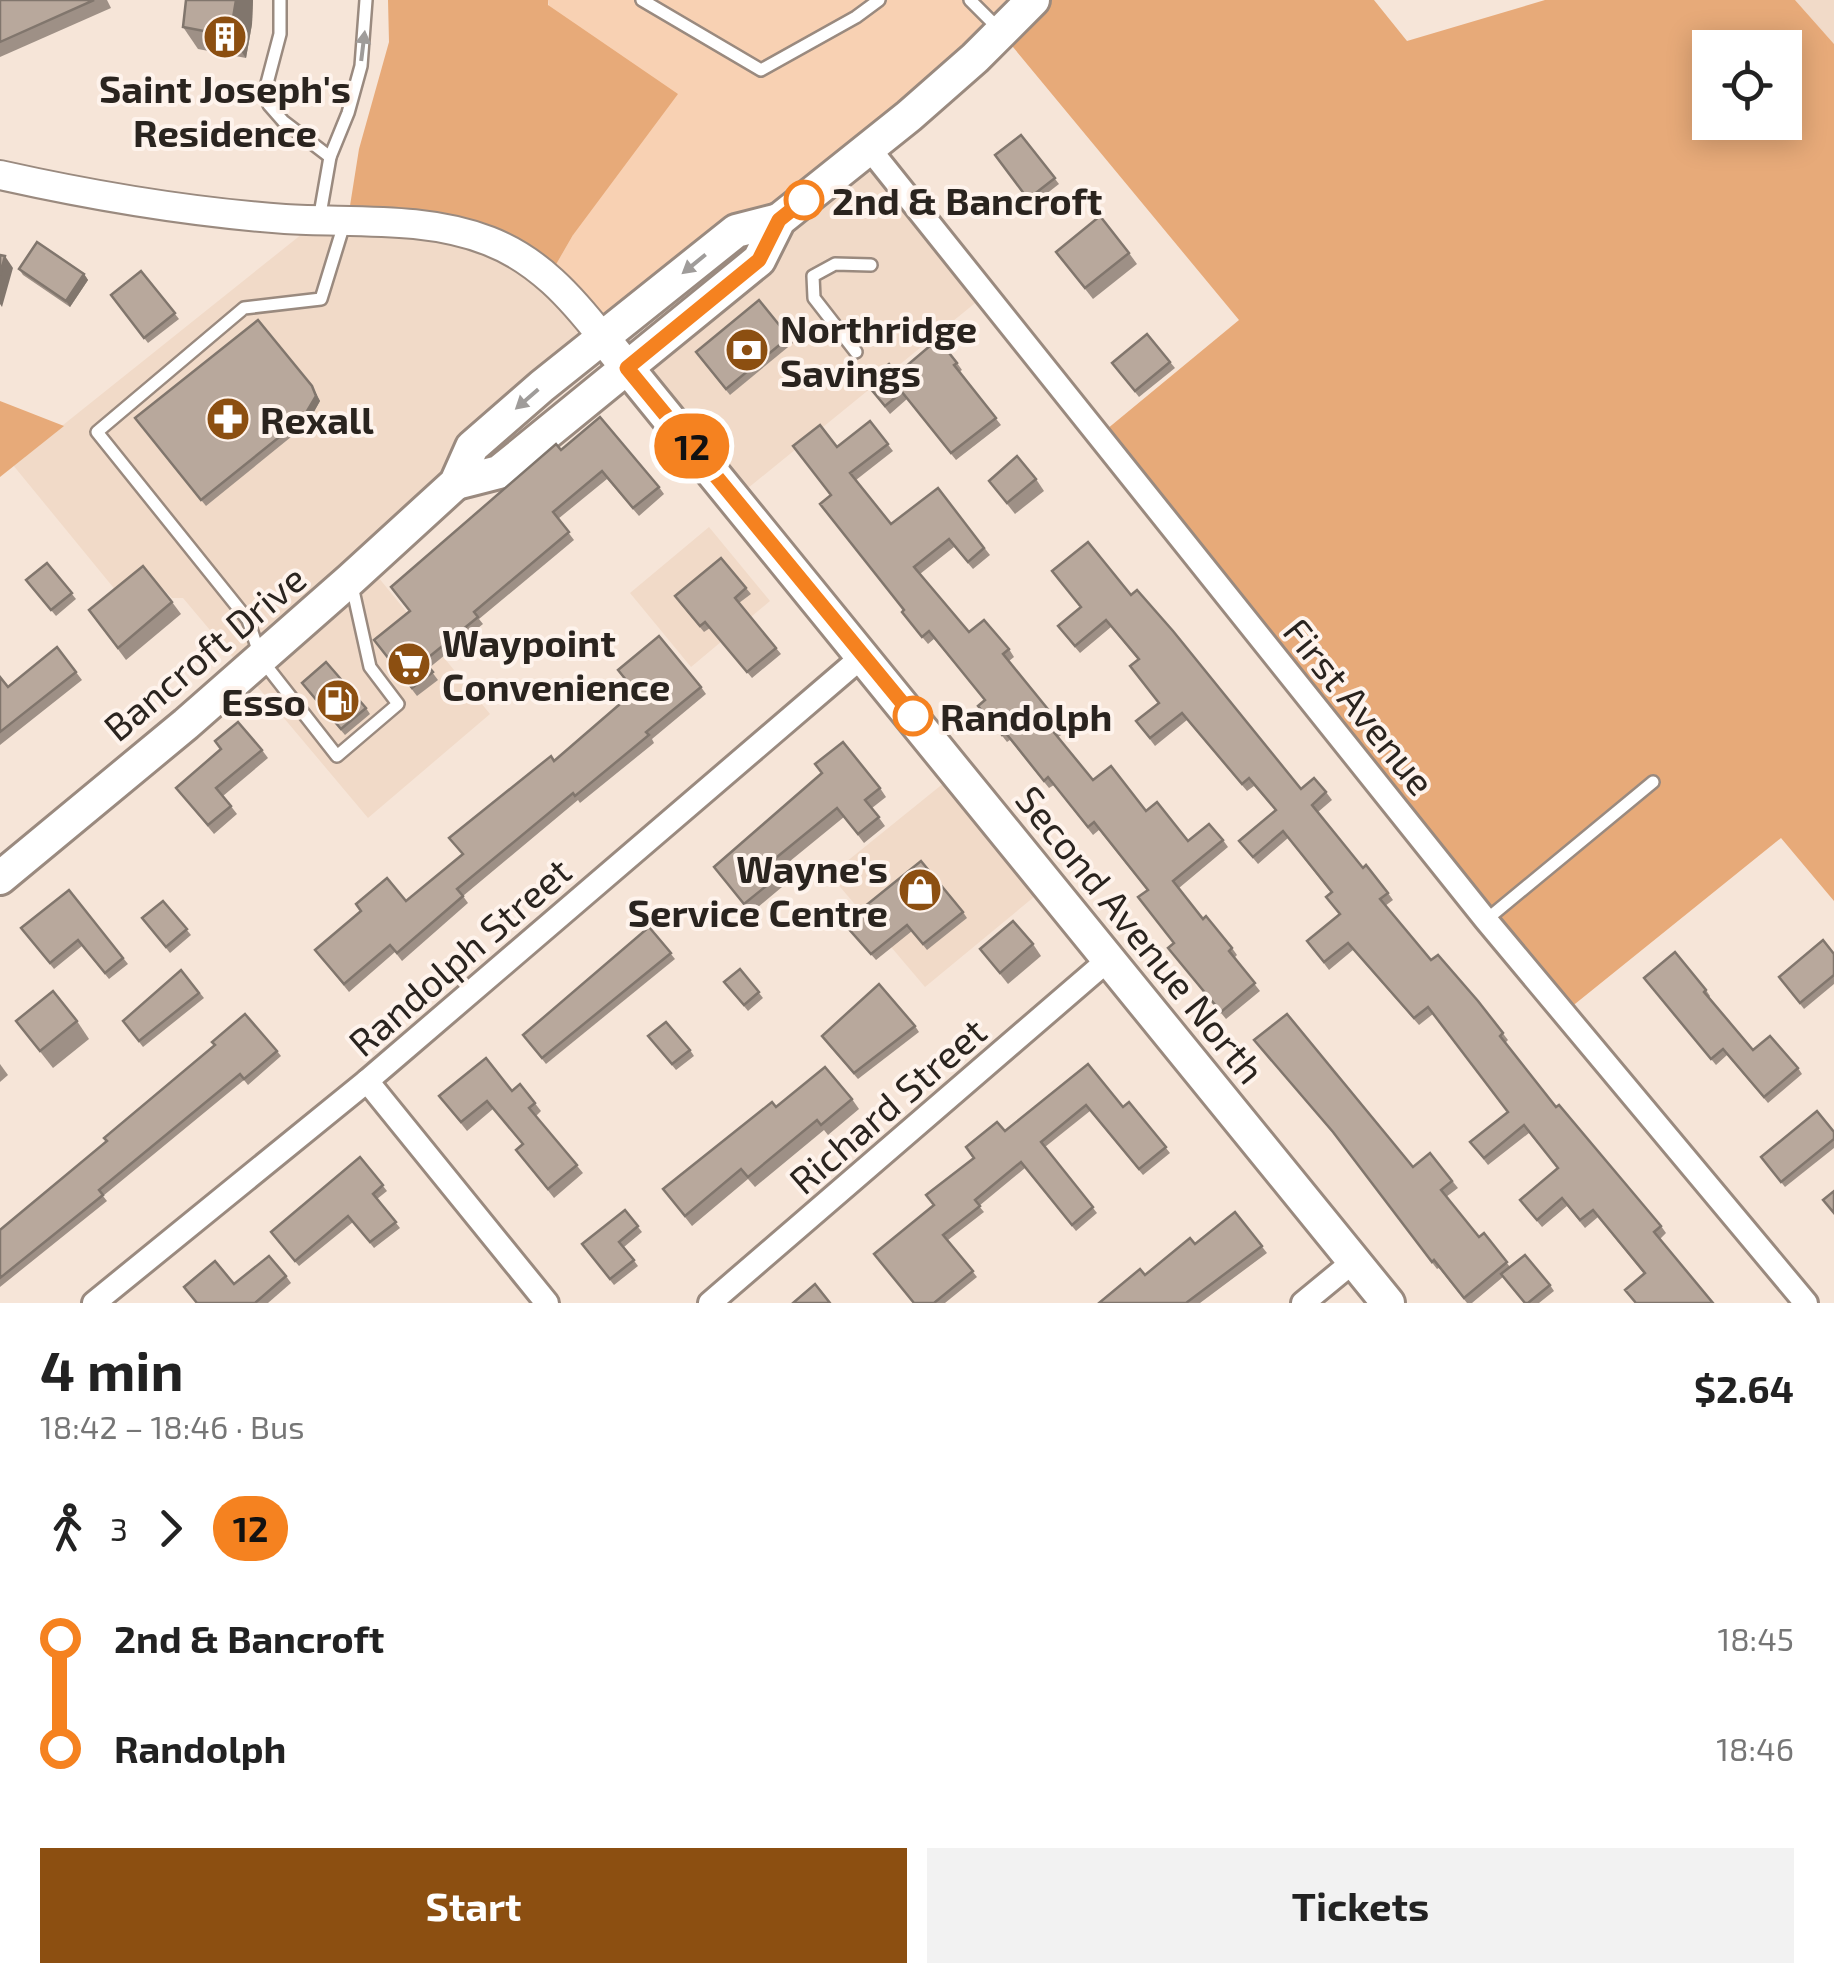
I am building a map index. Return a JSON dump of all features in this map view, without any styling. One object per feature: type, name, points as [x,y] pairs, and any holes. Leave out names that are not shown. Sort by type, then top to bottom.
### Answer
[{"type":"main road","name":"Bancroft Drive","points":[[456,483],[499,472],[759,260],[779,220],[922,105],[1033,0]]},
{"type":"main road","name":"Bancroft Drive","points":[[0,878],[261,660],[456,483],[472,446],[736,230],[779,220]]},
{"type":"main road","name":"Second Avenue North","points":[[603,338],[1388,1303]]},
{"type":"street","name":"First Avenue","points":[[868,146],[1486,920],[1806,1303]]},
{"type":"street","points":[[0,175],[189,210],[418,226],[486,240],[512,252],[565,290],[603,338]]},
{"type":"street","name":"Randolph Street","points":[[94,1303],[118,1296],[864,655]]},
{"type":"street","name":"Richard Street","points":[[710,1303],[1108,960]]},
{"type":"street","points":[[367,1081],[547,1303]]},
{"type":"street","points":[[1303,1303],[1354,1261]]},
{"type":"lane","points":[[280,0],[280,34],[266,87],[269,105],[330,157]]},
{"type":"lane","points":[[351,579],[370,667],[398,704],[336,756],[261,660],[248,620],[98,432],[244,308],[321,299],[332,220],[330,157],[348,114],[360,66],[366,0]]},
{"type":"lane","points":[[642,0],[760,70],[879,0]]},
{"type":"lane","points":[[970,0],[1002,32]]},
{"type":"lane","points":[[856,352],[814,298],[813,276],[835,264],[871,265]]},
{"type":"lane","points":[[1486,920],[1653,782]]},
{"type":"shaded area","points":[[388,0],[548,0],[548,5],[678,94],[573,235],[550,275],[541,268],[349,212],[359,149],[389,42]]},
{"type":"shaded area","points":[[548,0],[1037,0],[604,335],[550,275],[573,235]]},
{"type":"shaded area","points":[[1037,0],[1374,0],[1407,41],[1545,0],[1795,0],[1834,44],[1834,901],[1781,838],[1565,1012],[1101,434],[1239,320],[1003,35]]},
{"type":"shaded area","points":[[1795,0],[1834,0],[1834,44]]},
{"type":"shaded area","points":[[868,149],[985,295],[737,497],[631,369]]},
{"type":"shaded area","points":[[322,218],[488,239],[604,335],[369,566],[490,714],[368,818],[183,598],[172,598],[145,570],[117,592],[13,465]]},
{"type":"shaded area","points":[[0,401],[64,426],[0,477]]},
{"type":"shaded area","points":[[709,527],[770,601],[691,667],[630,593]]},
{"type":"shaded area","points":[[955,774],[1046,887],[925,987],[830,875]]},
{"type":"building","points":[[0,0],[94,0],[0,42]]},
{"type":"building","points":[[186,0],[236,0],[230,36],[183,27]]},
{"type":"building","points":[[1021,135],[1055,178],[1028,199],[995,155]]},
{"type":"building","points":[[1100,216],[1129,253],[1085,288],[1056,252]]},
{"type":"building","points":[[37,242],[84,274],[66,301],[19,269]]},
{"type":"building","points":[[141,271],[175,313],[144,338],[111,295]]},
{"type":"building","name":"Northridge Savings","points":[[759,300],[789,337],[726,389],[696,352]]},
{"type":"building","name":"Rexall","points":[[258,320],[316,396],[303,418],[201,500],[135,418]]},
{"type":"building","points":[[1147,334],[1170,362],[1135,391],[1112,363]]},
{"type":"building","points":[[938,339],[996,418],[951,453],[902,392],[885,406],[865,382],[889,364],[897,374]]},
{"type":"building","points":[[600,417],[659,487],[633,508],[602,471],[553,512],[569,532],[474,612],[478,617],[424,661],[433,672],[412,688],[374,640],[410,611],[391,587],[556,444],[561,450]]},
{"type":"building","points":[[870,421],[888,444],[850,473],[891,524],[938,488],[984,548],[968,562],[949,539],[914,567],[969,632],[984,620],[1009,649],[1003,654],[1060,724],[1052,730],[1093,780],[1111,766],[1146,811],[1157,802],[1188,841],[1209,824],[1223,840],[1173,881],[1232,948],[1229,951],[1255,983],[1221,1012],[1168,948],[1174,943],[1138,897],[1148,890],[1094,822],[1088,827],[1048,777],[1044,781],[1005,732],[1002,735],[978,706],[985,700],[929,631],[922,637],[820,504],[831,495],[793,446],[820,425],[837,447]]},
{"type":"building","points":[[1017,456],[1036,479],[1007,503],[989,481]]},
{"type":"building","points":[[1088,542],[1131,595],[1137,590],[1173,631],[1301,789],[1314,778],[1326,792],[1312,805],[1388,893],[1380,899],[1431,960],[1438,955],[1478,1001],[1503,1033],[1500,1036],[1556,1107],[1559,1105],[1661,1226],[1654,1232],[1713,1303],[1636,1303],[1625,1290],[1645,1273],[1593,1210],[1580,1220],[1562,1198],[1537,1220],[1520,1200],[1558,1168],[1524,1125],[1484,1158],[1470,1142],[1508,1112],[1428,1007],[1414,1018],[1348,943],[1324,962],[1307,941],[1340,914],[1326,897],[1332,892],[1283,831],[1253,857],[1239,841],[1276,810],[1249,778],[1242,784],[1182,713],[1150,738],[1136,721],[1159,703],[1130,666],[1139,659],[1106,620],[1075,646],[1058,626],[1081,607],[1052,571]]},
{"type":"building","points":[[721,558],[746,588],[735,598],[776,648],[747,672],[705,622],[700,626],[675,596]]},
{"type":"building","points":[[47,563],[72,593],[51,610],[26,580]]},
{"type":"building","points":[[143,566],[172,602],[118,648],[89,610]]},
{"type":"building","points":[[659,636],[701,687],[646,732],[649,735],[457,889],[463,896],[397,953],[390,945],[344,984],[315,950],[361,911],[356,904],[387,878],[406,901],[463,854],[449,838],[551,756],[554,761],[635,691],[618,670]]},
{"type":"building","points":[[57,647],[76,672],[0,732],[0,677],[8,687]]},
{"type":"building","name":"Esso","points":[[326,662],[366,708],[341,729],[302,683]]},
{"type":"building","points":[[238,722],[262,750],[216,788],[231,806],[208,825],[176,788],[221,749],[215,741]]},
{"type":"building","points":[[843,742],[880,788],[865,800],[879,817],[858,834],[837,808],[766,866],[776,878],[744,904],[714,867],[822,773],[815,764]]},
{"type":"building","name":"Wayne's Service Centre","points":[[921,861],[963,912],[923,944],[907,925],[871,954],[847,927],[866,910],[864,907]]},
{"type":"building","points":[[69,890],[123,958],[105,973],[78,940],[50,963],[21,928]]},
{"type":"building","points":[[163,901],[187,929],[166,947],[142,918]]},
{"type":"building","points":[[1013,921],[1033,944],[1000,973],[980,949]]},
{"type":"building","points":[[649,927],[671,953],[542,1058],[523,1035]]},
{"type":"building","points":[[1823,940],[1834,954],[1834,975],[1800,1003],[1779,977]]},
{"type":"building","points":[[1675,952],[1753,1050],[1770,1036],[1798,1068],[1764,1097],[1723,1049],[1711,1059],[1644,978]]},
{"type":"building","points":[[740,969],[759,992],[744,1005],[724,982]]},
{"type":"building","points":[[181,970],[199,993],[139,1041],[123,1021]]},
{"type":"building","points":[[879,984],[915,1026],[854,1073],[822,1036]]},
{"type":"building","points":[[53,991],[77,1021],[40,1051],[16,1021]]},
{"type":"building","points":[[245,1014],[277,1051],[244,1079],[240,1074],[99,1190],[103,1195],[0,1278],[0,1230],[107,1141],[104,1138],[215,1045],[212,1042]]},
{"type":"building","points":[[1287,1014],[1413,1167],[1430,1153],[1452,1181],[1441,1190],[1479,1237],[1484,1233],[1507,1262],[1464,1298],[1333,1132],[1254,1040]]},
{"type":"building","points":[[666,1022],[690,1050],[672,1064],[648,1036]]},
{"type":"building","points":[[486,1058],[512,1091],[520,1084],[535,1103],[529,1108],[577,1165],[548,1189],[516,1150],[523,1144],[487,1101],[461,1122],[439,1096]]},
{"type":"building","points":[[1088,1064],[1123,1107],[1129,1102],[1166,1147],[1139,1169],[1086,1105],[1041,1142],[1093,1207],[1072,1225],[1021,1162],[975,1200],[980,1206],[943,1235],[973,1271],[934,1303],[914,1303],[874,1254],[934,1205],[926,1195],[974,1158],[966,1147],[997,1122],[1005,1131]]},
{"type":"building","points":[[825,1067],[852,1099],[821,1125],[817,1120],[748,1177],[741,1169],[685,1216],[663,1189],[772,1102],[776,1107]]},
{"type":"building","points":[[1817,1111],[1834,1132],[1834,1139],[1781,1182],[1761,1157]]},
{"type":"building","points":[[360,1157],[383,1185],[373,1194],[396,1222],[370,1242],[348,1216],[295,1261],[271,1232]]},
{"type":"building","points":[[1834,1191],[1834,1213],[1823,1200]]},
{"type":"building","points":[[625,1210],[638,1226],[619,1242],[634,1260],[610,1279],[582,1244]]},
{"type":"building","points":[[1235,1212],[1262,1246],[1186,1303],[1099,1303],[1140,1269],[1145,1275],[1190,1238],[1195,1244]]},
{"type":"building","points":[[1525,1255],[1550,1285],[1528,1303],[1501,1274]]},
{"type":"building","points":[[269,1256],[286,1276],[255,1303],[197,1303],[184,1287],[215,1261],[234,1284]]},
{"type":"building","points":[[815,1284],[830,1303],[793,1303]]},
{"type":"bus line","name":"12","points":[[804,200],[779,220],[759,260],[627,368],[913,716]]},
{"type":"place","name":"Saint Joseph's Residence","points":[[225,37]]},
{"type":"place","name":"2nd & Bancroft","points":[[804,200]]},
{"type":"place","name":"Northridge Savings","points":[[747,350]]},
{"type":"place","name":"Rexall","points":[[228,419]]},
{"type":"place","name":"Waypoint Convenience","points":[[409,664]]},
{"type":"place","name":"Esso","points":[[338,701]]},
{"type":"place","name":"Randolph","points":[[913,716]]},
{"type":"place","name":"Wayne's Service Centre","points":[[920,890]]}]
